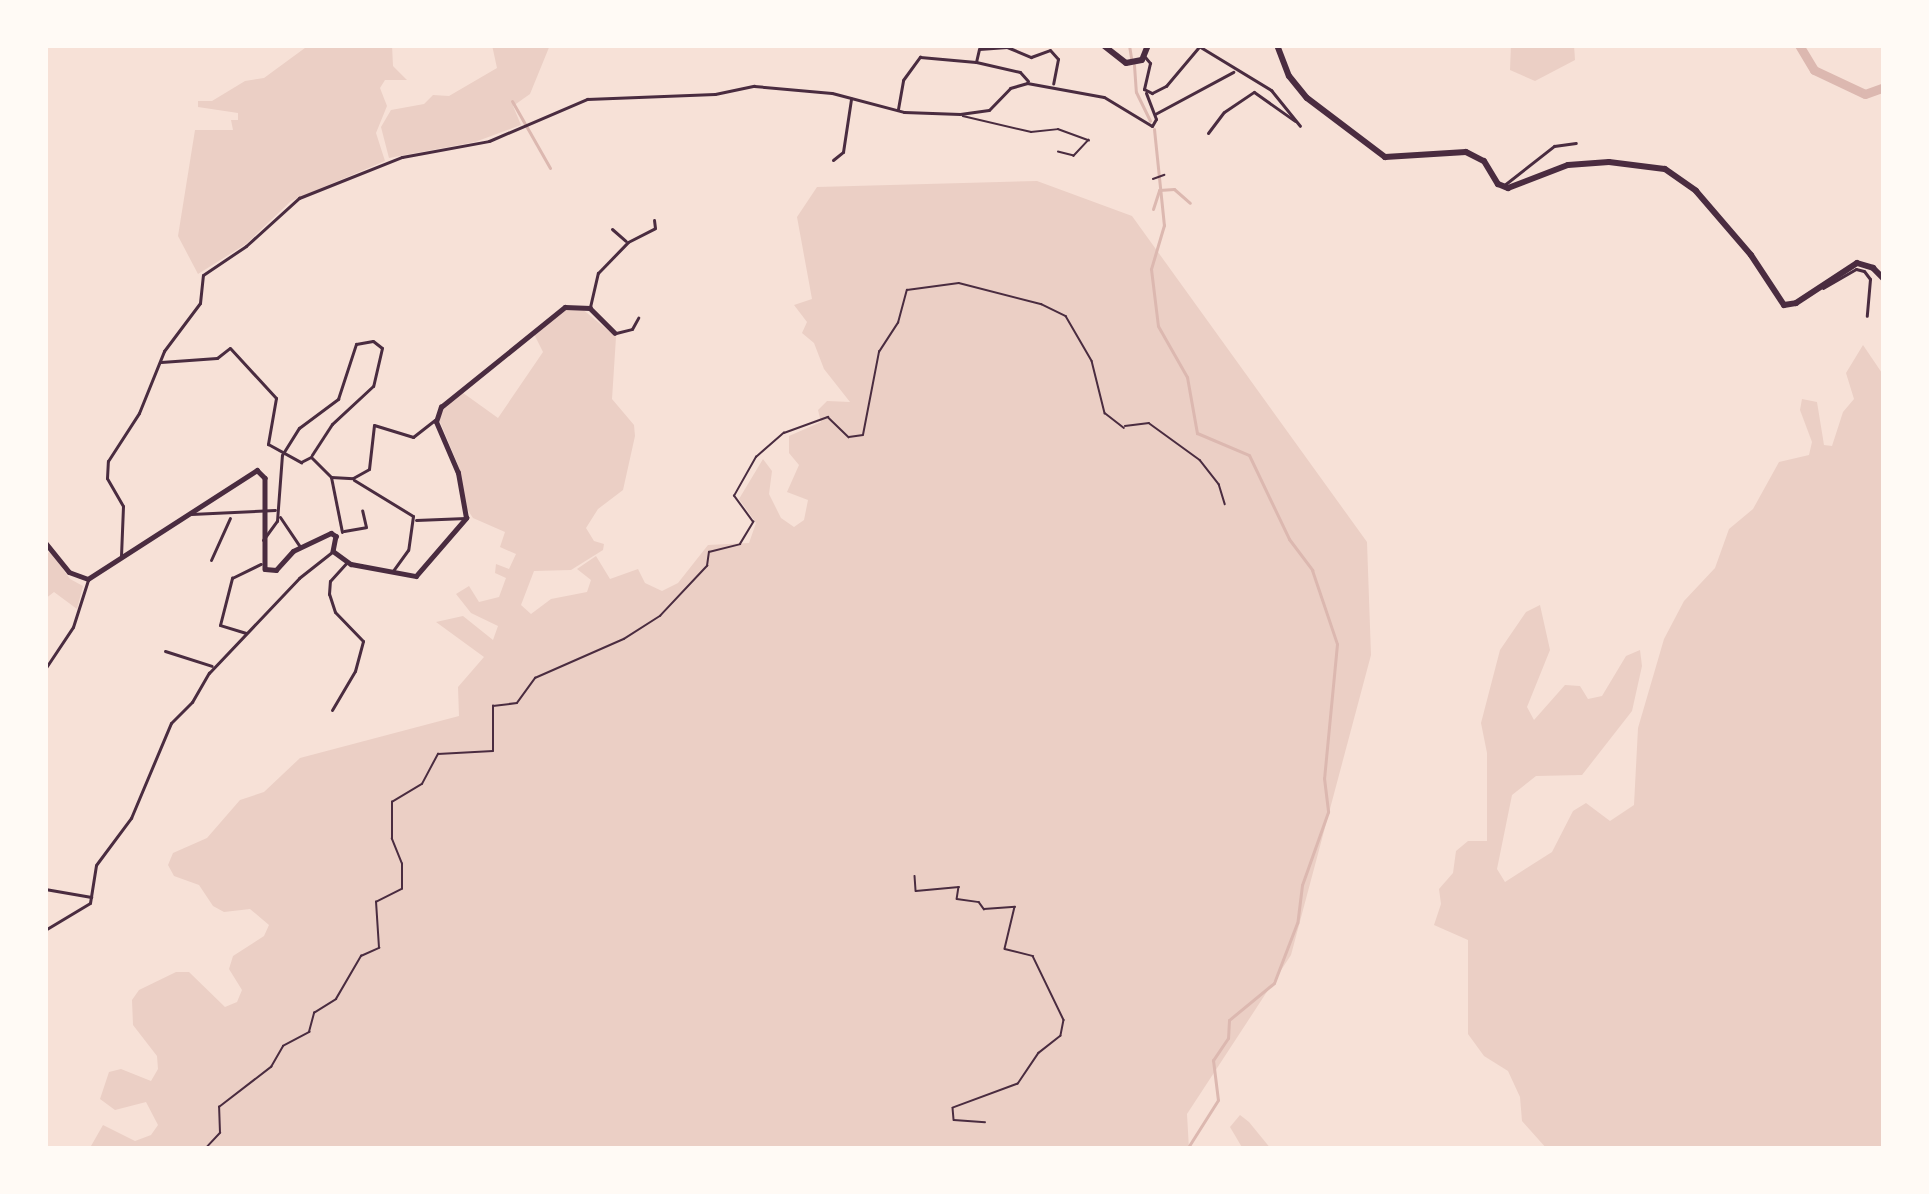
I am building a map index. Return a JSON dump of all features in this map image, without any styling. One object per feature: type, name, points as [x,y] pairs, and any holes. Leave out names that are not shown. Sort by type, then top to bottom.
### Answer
[{"type":"main road","points":[[1103,45],[1126,63],[1145,56],[1148,45]]},
{"type":"main road","points":[[1277,45],[1289,76],[1307,98],[1381,155],[1466,152],[1484,161],[1501,187],[1568,165],[1609,162],[1666,169],[1689,184],[1751,255],[1777,300],[1792,305],[1857,263],[1873,268],[1884,279]]},
{"type":"street","points":[[976,62],[984,45],[1007,46],[1030,57],[1050,50],[1058,59],[1052,87]]},
{"type":"street","points":[[1146,93],[1166,86],[1198,46],[1271,90],[1300,126],[1254,92],[1224,112],[1208,133]]},
{"type":"street","points":[[121,556],[123,506],[107,478],[108,460],[140,412],[160,362],[200,303],[200,280],[298,198],[389,161],[489,141],[580,100],[715,94],[754,86],[851,98],[895,110],[960,114],[989,110],[1013,86],[1028,83],[1119,103],[1149,126],[1156,122],[1146,93],[1150,63],[1145,56]]},
{"type":"street","points":[[895,110],[903,80],[920,57],[1020,72],[1028,83]]},
{"type":"street","points":[[1155,114],[1191,98],[1205,82],[1234,71]]},
{"type":"street","points":[[833,160],[843,152],[851,98]]},
{"type":"street","points":[[1501,187],[1554,146],[1576,143]]},
{"type":"street","points":[[590,308],[598,273],[628,242],[655,228],[654,220]]},
{"type":"street","points":[[613,229],[628,242]]},
{"type":"street","points":[[1817,289],[1856,269],[1864,272],[1870,279],[1867,316]]},
{"type":"street","points":[[353,478],[370,467],[374,425],[412,437],[436,420],[452,395],[557,311],[574,304],[590,308],[615,333],[632,329],[638,319]]},
{"type":"street","points":[[160,362],[217,358],[230,348],[276,398],[266,439],[282,454],[301,462],[311,457],[332,424],[373,386],[382,348],[373,341],[356,344],[338,399],[299,428],[282,454],[278,511],[273,532],[262,540]]},
{"type":"street","points":[[333,551],[347,561],[406,578],[420,574],[466,518],[458,473],[436,420]]},
{"type":"street","points":[[93,897],[96,865],[131,818],[171,723],[214,667],[333,551],[339,534],[332,478],[311,457]]},
{"type":"street","points":[[45,670],[74,627],[88,579],[218,490],[257,470],[265,475],[261,564]]},
{"type":"street","points":[[332,478],[353,478],[403,505],[415,521]]},
{"type":"street","points":[[248,634],[220,625],[232,578],[261,564],[276,570],[300,547],[322,536],[367,527],[362,510]]},
{"type":"street","points":[[189,514],[278,511],[300,547]]},
{"type":"street","points":[[211,560],[230,516]]},
{"type":"street","points":[[415,521],[466,518]]},
{"type":"street","points":[[393,571],[405,559],[415,521]]},
{"type":"street","points":[[45,542],[69,572],[88,579]]},
{"type":"street","points":[[332,710],[355,671],[363,641],[334,612],[328,594],[330,581],[347,561]]},
{"type":"street","points":[[165,651],[214,667]]},
{"type":"street","points":[[45,889],[93,897]]},
{"type":"street","points":[[45,930],[93,897]]},
{"type":"lane","points":[[960,114],[1030,132],[1058,128],[1088,140],[1074,156],[1058,152]]},
{"type":"path","points":[[1153,179],[1164,175]]},
{"type":"path","points":[[205,1149],[220,1133],[219,1108],[271,1067],[283,1046],[309,1033],[314,1013],[336,999],[361,956],[379,948],[376,902],[402,889],[402,864],[392,839],[392,802],[422,784],[438,754],[494,751],[494,706],[517,703],[535,678],[624,639],[660,616],[707,566],[710,551],[740,544],[753,522],[734,496],[756,458],[784,434],[828,416],[849,437],[863,435],[880,352],[898,323],[907,290],[959,284],[1041,304],[1066,316],[1092,361],[1105,413],[1123,427],[1144,422],[1168,434],[1200,460],[1219,484],[1226,505]]},
{"type":"path","points":[[915,876],[916,891],[959,886],[957,898],[979,902],[984,909],[1015,907],[1005,949],[1034,956],[1064,1020],[1061,1036],[1039,1053],[1018,1084],[953,1108],[954,1120],[985,1122]]},
{"type":"shaded area","points":[[309,45],[392,45],[393,66],[407,80],[385,80],[380,88],[387,106],[376,133],[385,161],[291,201],[246,244],[198,274],[178,236],[195,130],[233,130],[231,120],[238,120],[238,113],[198,107],[198,101],[212,101],[245,81],[264,78]]},
{"type":"shaded area","points":[[492,45],[550,45],[530,94],[513,106],[521,125],[475,142],[389,158],[381,127],[391,110],[424,104],[433,95],[449,96],[497,68]]},
{"type":"shaded area","points":[[1511,45],[1574,45],[1575,60],[1535,81],[1510,70]]},
{"type":"shaded area","points":[[1037,181],[1132,216],[1367,542],[1371,655],[1291,955],[1187,1114],[1189,1149],[91,1146],[103,1125],[135,1141],[151,1135],[158,1125],[146,1102],[115,1110],[100,1099],[109,1072],[121,1069],[151,1081],[158,1069],[157,1056],[133,1025],[132,1000],[139,990],[176,972],[189,972],[225,1007],[237,1002],[242,990],[229,969],[233,956],[264,936],[269,925],[250,909],[224,912],[213,906],[199,885],[174,876],[168,865],[173,853],[207,838],[240,800],[264,792],[300,758],[459,716],[458,687],[484,657],[436,622],[463,616],[493,640],[498,626],[471,613],[456,594],[469,586],[479,602],[499,597],[506,578],[495,573],[496,564],[509,569],[516,554],[500,547],[505,532],[473,518],[467,509],[458,465],[438,417],[459,390],[498,418],[543,352],[533,332],[565,309],[581,308],[616,337],[612,399],[634,425],[635,436],[623,490],[598,509],[586,528],[594,541],[604,544],[603,550],[571,570],[534,571],[521,605],[531,614],[551,599],[587,592],[591,580],[577,569],[596,556],[610,579],[638,569],[645,583],[662,591],[678,583],[708,545],[749,543],[756,523],[739,499],[763,459],[772,471],[769,494],[781,518],[794,527],[804,520],[808,500],[787,492],[799,465],[789,453],[789,436],[821,422],[818,410],[827,401],[850,402],[824,369],[814,343],[802,333],[807,322],[794,305],[812,299],[797,217],[817,187]]},
{"type":"shaded area","points":[[1863,345],[1884,376],[1884,1149],[1547,1149],[1522,1121],[1520,1097],[1508,1071],[1484,1056],[1468,1034],[1468,940],[1434,925],[1441,904],[1439,889],[1453,873],[1456,851],[1468,841],[1487,841],[1487,753],[1481,723],[1500,650],[1526,612],[1540,605],[1550,650],[1527,707],[1534,720],[1565,685],[1580,686],[1588,699],[1602,696],[1626,656],[1640,650],[1642,666],[1632,711],[1582,775],[1536,776],[1512,795],[1497,869],[1505,882],[1552,852],[1573,811],[1586,803],[1610,821],[1634,805],[1638,728],[1664,639],[1684,601],[1715,568],[1729,529],[1753,509],[1779,462],[1809,455],[1812,442],[1800,410],[1802,399],[1817,402],[1824,445],[1832,446],[1843,412],[1854,399],[1846,373]]},
{"type":"shaded area","points":[[50,551],[70,579],[83,586],[77,609],[54,592],[45,599],[45,556]]},
{"type":"shaded area","points":[[1240,1115],[1271,1149],[1243,1149],[1230,1127]]},
{"type":"waterway","points":[[1129,45],[1131,58]]},
{"type":"waterway","points":[[1799,45],[1814,70],[1865,94],[1884,87]]},
{"type":"waterway","points":[[1134,65],[1136,92],[1150,121]]},
{"type":"waterway","points":[[512,101],[550,168]]},
{"type":"waterway","points":[[1154,129],[1164,225],[1151,269],[1158,326],[1187,377],[1197,433],[1249,455],[1289,539],[1312,570],[1337,644],[1324,778],[1328,812],[1302,885],[1297,923],[1274,983],[1229,1020],[1228,1038],[1213,1060],[1218,1100],[1187,1149]]},
{"type":"waterway","points":[[1153,209],[1159,190],[1174,189],[1190,203]]}]
